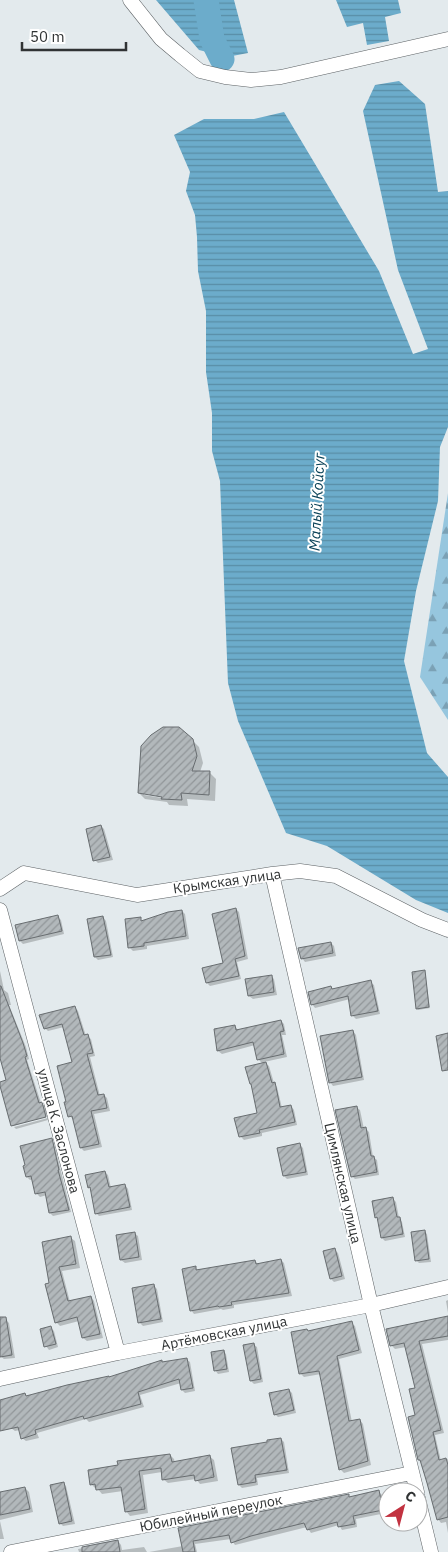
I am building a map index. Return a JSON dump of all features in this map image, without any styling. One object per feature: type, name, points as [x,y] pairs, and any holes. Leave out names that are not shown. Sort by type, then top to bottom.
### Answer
[{"type":"street","points":[[130,0],[161,39],[180,55],[200,71],[225,77],[251,80],[281,77],[448,39]]},
{"type":"street","name":"Крымская улица","points":[[0,889],[24,873],[137,894],[272,874],[300,872],[336,876],[422,920],[448,930]]},
{"type":"street","name":"Цимлянская улица","points":[[272,874],[371,1305],[414,1482]]},
{"type":"street","name":"улица К. Заслонова","points":[[0,910],[118,1353]]},
{"type":"street","name":"Артёмовская улица","points":[[0,1379],[118,1353],[371,1305],[448,1287]]},
{"type":"street","name":"Юбилейный переулок","points":[[10,1552],[412,1473]]},
{"type":"street","points":[[426,1532],[431,1552]]},
{"type":"green space","points":[[448,493],[448,720],[420,677]]},
{"type":"water","points":[[156,0],[234,0],[248,53],[227,57],[199,50]]},
{"type":"water","points":[[336,0],[398,0],[401,13],[385,17],[389,41],[367,45],[363,23],[347,27]]},
{"type":"water","points":[[399,81],[425,104],[438,192],[448,191],[448,427],[440,447],[438,501],[416,591],[404,661],[427,753],[448,777],[448,913],[416,900],[327,846],[286,833],[238,721],[228,683],[220,481],[212,451],[212,413],[206,372],[206,311],[198,271],[195,215],[186,191],[190,172],[174,135],[204,119],[254,119],[284,112],[379,271],[413,354],[428,349],[398,270],[363,111],[375,85]]},
{"type":"building","points":[[163,727],[179,727],[193,739],[197,756],[192,771],[210,771],[209,795],[181,793],[182,800],[161,799],[162,797],[138,793],[141,746],[151,735]]},
{"type":"building","points":[[101,825],[110,857],[93,861],[86,829]]},
{"type":"building","points":[[236,908],[245,956],[235,959],[239,976],[206,983],[202,968],[223,963],[212,914]]},
{"type":"building","points":[[182,910],[186,936],[144,943],[144,946],[128,948],[125,919],[141,917],[141,921],[168,912]]},
{"type":"building","points":[[58,915],[62,931],[19,941],[15,925]]},
{"type":"building","points":[[103,916],[111,955],[94,957],[87,919]]},
{"type":"building","points":[[331,942],[333,953],[301,959],[298,948]]},
{"type":"building","points":[[425,970],[429,1007],[416,1009],[412,972]]},
{"type":"building","points":[[272,975],[274,992],[248,996],[245,979]]},
{"type":"building","points":[[371,980],[378,1011],[351,1016],[348,996],[311,1005],[308,992],[331,986],[332,989]]},
{"type":"building","points":[[0,986],[23,1043],[27,1056],[25,1057],[39,1103],[42,1102],[46,1117],[11,1126],[0,1086],[0,1082],[6,1080],[0,1058]]},
{"type":"building","points":[[75,1006],[84,1035],[88,1034],[93,1053],[87,1054],[98,1095],[104,1094],[107,1108],[91,1111],[99,1144],[80,1148],[72,1116],[68,1117],[57,1066],[72,1062],[62,1024],[44,1029],[39,1015]]},
{"type":"building","points":[[281,1020],[284,1031],[280,1032],[284,1054],[257,1060],[253,1042],[217,1051],[214,1029],[235,1025],[236,1030]]},
{"type":"building","points":[[353,1030],[362,1077],[329,1083],[320,1036]]},
{"type":"building","points":[[448,1033],[448,1070],[442,1071],[436,1036]]},
{"type":"building","points":[[266,1062],[272,1083],[275,1082],[280,1107],[291,1105],[295,1122],[259,1130],[260,1133],[239,1137],[234,1118],[257,1113],[251,1084],[245,1067]]},
{"type":"building","points":[[357,1106],[361,1128],[366,1127],[371,1156],[374,1156],[377,1172],[351,1177],[335,1110]]},
{"type":"building","points":[[52,1138],[58,1170],[69,1210],[49,1213],[45,1192],[35,1194],[31,1176],[26,1177],[20,1146]]},
{"type":"building","points":[[300,1143],[306,1172],[283,1176],[277,1148]]},
{"type":"building","points":[[105,1171],[109,1187],[125,1184],[130,1207],[95,1214],[90,1187],[88,1188],[85,1175]]},
{"type":"building","points":[[393,1197],[397,1217],[400,1217],[403,1234],[381,1238],[372,1201]]},
{"type":"building","points":[[425,1230],[429,1259],[415,1261],[411,1232]]},
{"type":"building","points":[[135,1232],[139,1257],[120,1260],[116,1235]]},
{"type":"building","points":[[71,1236],[76,1264],[59,1267],[68,1301],[91,1296],[100,1334],[82,1338],[77,1317],[55,1323],[45,1284],[49,1283],[42,1242]]},
{"type":"building","points":[[335,1248],[342,1276],[330,1279],[323,1251]]},
{"type":"building","points":[[281,1259],[289,1293],[231,1302],[232,1305],[190,1311],[182,1269],[196,1266],[196,1270],[255,1260],[256,1264]]},
{"type":"building","points":[[154,1284],[161,1319],[138,1323],[132,1288]]},
{"type":"building","points":[[448,1316],[448,1336],[419,1341],[441,1430],[433,1432],[439,1460],[446,1458],[448,1465],[448,1517],[437,1520],[428,1482],[420,1460],[418,1460],[408,1417],[415,1415],[409,1389],[415,1388],[404,1343],[390,1346],[386,1329]]},
{"type":"building","points":[[0,1317],[6,1317],[12,1355],[0,1357]]},
{"type":"building","points":[[352,1321],[359,1350],[337,1356],[349,1421],[360,1419],[368,1461],[339,1470],[319,1371],[299,1374],[291,1332],[307,1329],[308,1331]]},
{"type":"building","points":[[51,1326],[56,1344],[44,1347],[40,1329]]},
{"type":"building","points":[[254,1343],[261,1379],[250,1381],[243,1345]]},
{"type":"building","points":[[224,1350],[227,1369],[214,1371],[211,1352]]},
{"type":"building","points":[[187,1358],[193,1388],[181,1390],[179,1379],[138,1392],[141,1404],[84,1419],[83,1416],[52,1425],[35,1430],[36,1434],[21,1439],[18,1427],[0,1431],[0,1400],[25,1393],[26,1396],[67,1385],[109,1377],[162,1360],[162,1362]]},
{"type":"building","points":[[289,1389],[294,1410],[274,1415],[269,1393]]},
{"type":"building","points":[[281,1438],[287,1470],[255,1475],[256,1482],[238,1485],[231,1448]]},
{"type":"building","points":[[170,1454],[172,1462],[210,1455],[214,1477],[195,1481],[194,1475],[162,1480],[161,1468],[139,1471],[145,1509],[125,1512],[121,1487],[96,1490],[95,1484],[90,1485],[88,1470],[118,1465],[117,1461]]},
{"type":"building","points":[[64,1482],[72,1521],[59,1524],[50,1485]]},
{"type":"building","points":[[25,1487],[30,1509],[0,1515],[0,1492]]},
{"type":"building","points":[[378,1490],[378,1511],[353,1516],[355,1524],[338,1527],[337,1522],[307,1530],[304,1523],[231,1543],[229,1535],[193,1541],[195,1552],[183,1552],[178,1528],[349,1494],[349,1497]]},
{"type":"building","points":[[118,1540],[120,1552],[82,1552],[82,1547]]},
{"type":"waterway","name":"Малый Койсуг","points":[[206,0],[212,39],[222,59]]}]
